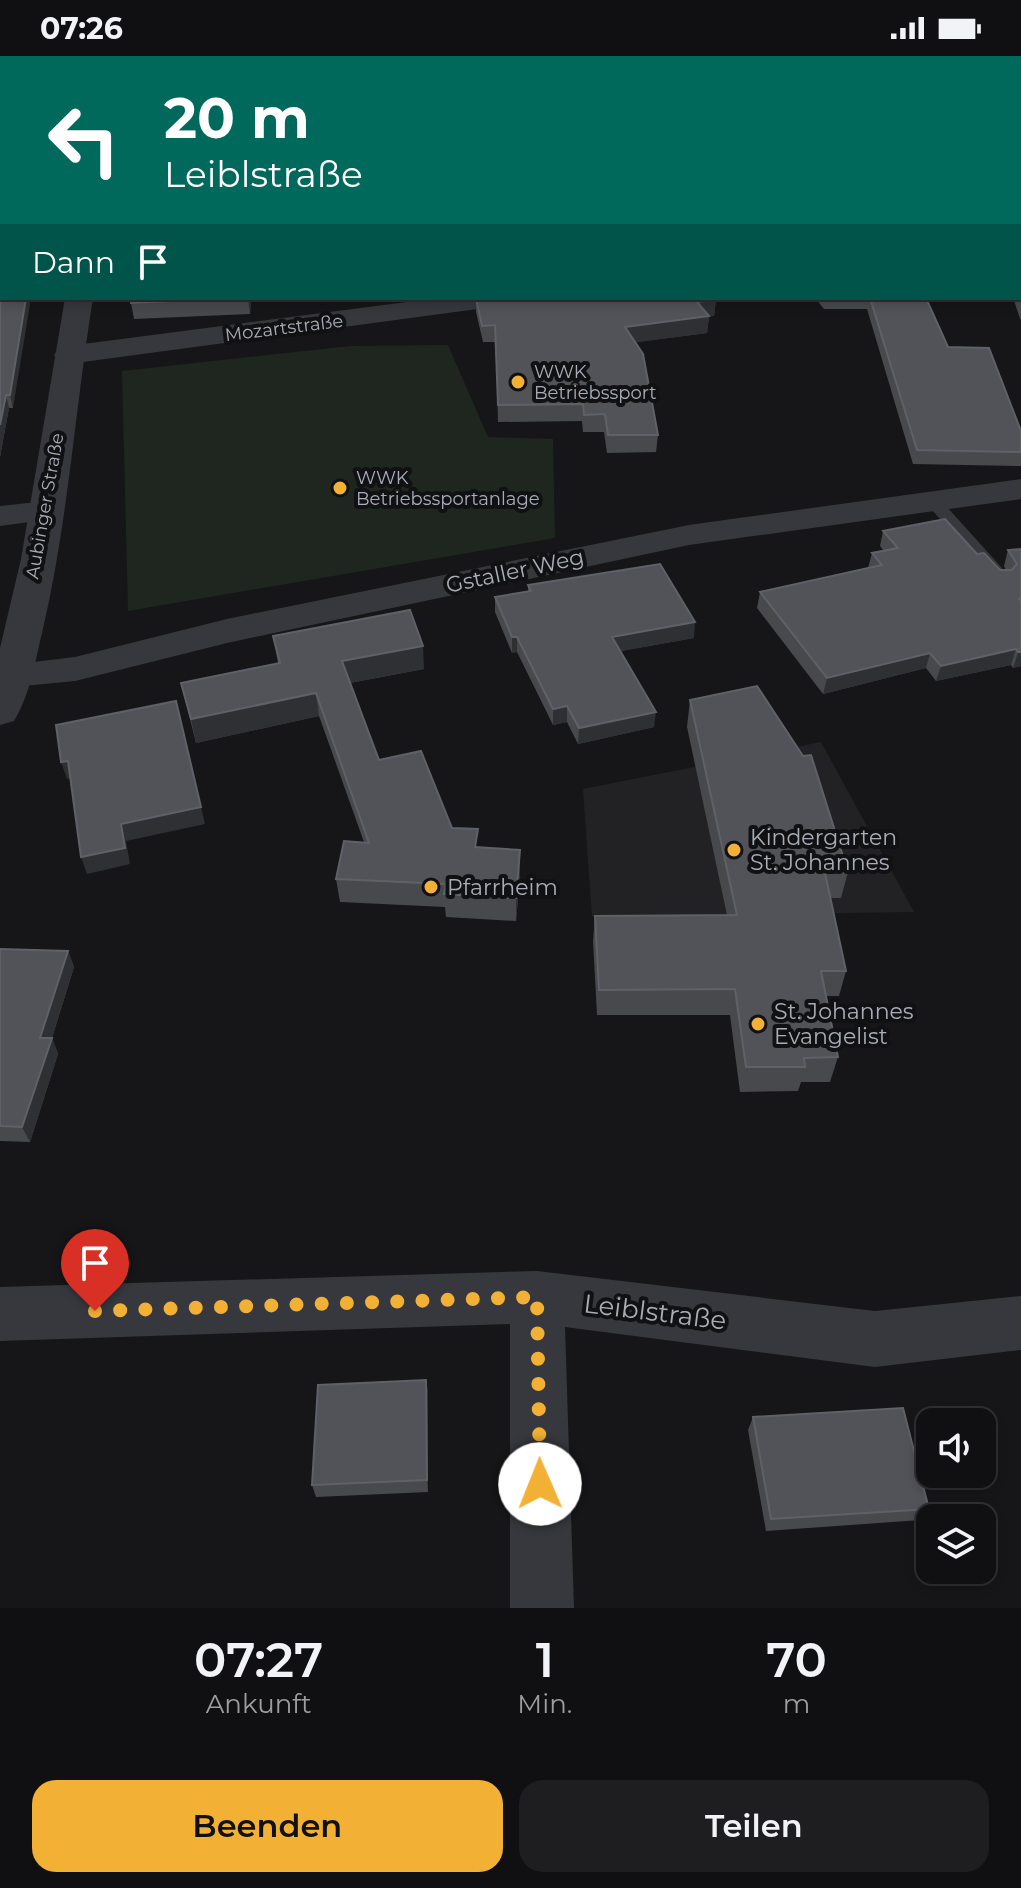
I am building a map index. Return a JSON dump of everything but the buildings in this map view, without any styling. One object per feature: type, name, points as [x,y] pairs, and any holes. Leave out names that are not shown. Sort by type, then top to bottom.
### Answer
[{"type":"street","name":"Aubinger Straße","points":[[7,693],[47,511],[79,300]]},
{"type":"street","name":"Mozartstraße","points":[[68,355],[407,305],[473,300]]},
{"type":"street","name":"Gstaller Weg","points":[[7,693],[75,669],[227,631],[689,535],[1021,489]]},
{"type":"street","points":[[0,516],[47,511]]},
{"type":"street","points":[[537,1297],[542,1608]]},
{"type":"street","name":"Leiblstraße","points":[[0,1314],[537,1297],[875,1339],[1021,1323]]},
{"type":"lane","points":[[932,500],[1001,578]]},
{"type":"shaded area","name":"WWK Betriebssportanlage","points":[[448,345],[488,437],[553,439],[555,538],[128,611],[122,371],[350,346]]},
{"type":"shaded area","name":"Kindergarten St. Johannes","points":[[821,742],[914,912],[592,917],[583,789]]},
{"type":"place","name":"WWK Betriebssport","points":[[518,382]]},
{"type":"place","name":"WWK Betriebssportanlage","points":[[340,488]]},
{"type":"place","name":"Kindergarten St. Johannes","points":[[734,850]]},
{"type":"place","name":"Pfarrheim","points":[[431,887]]},
{"type":"place","name":"St. Johannes Evangelist","points":[[758,1024]]},
{"type":"route","points":[[95,1311],[537,1297],[540,1484]]}]
